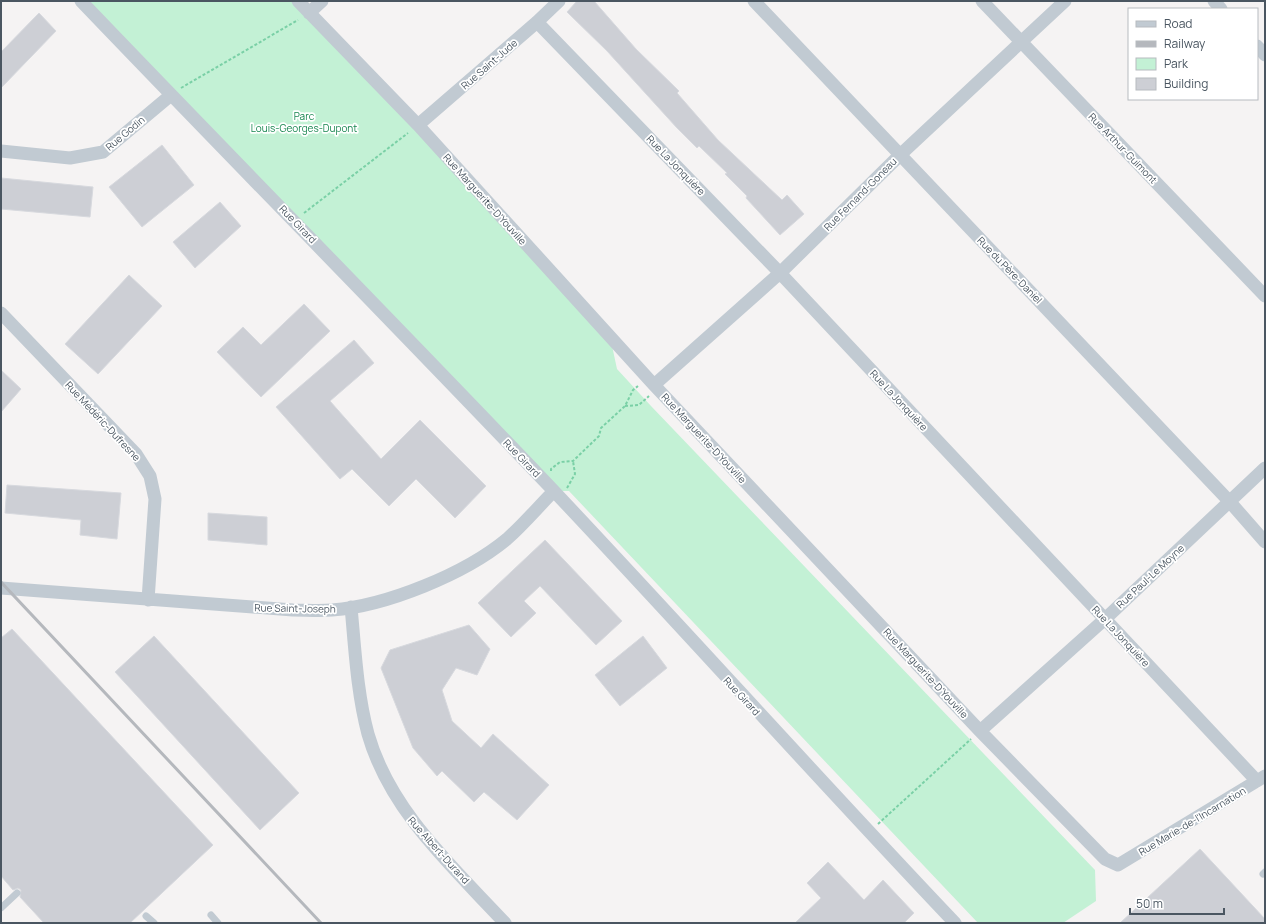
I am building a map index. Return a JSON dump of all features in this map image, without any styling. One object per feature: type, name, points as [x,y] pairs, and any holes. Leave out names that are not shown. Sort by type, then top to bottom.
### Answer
[{"type":"street","name":"Rue Girard","points":[[81,1],[171,95],[295,220],[554,491],[951,922]]},
{"type":"street","name":"Rue Marguerite-D'Youville","points":[[298,1],[418,125],[654,385],[980,730],[1105,859],[1118,865]]},
{"type":"street","points":[[310,13],[322,1]]},
{"type":"street","name":"Rue Saint-Jude","points":[[418,125],[537,22],[559,1]]},
{"type":"street","name":"Rue du Père-Daniel","points":[[754,1],[1230,502],[1265,542]]},
{"type":"street","name":"Rue Arthur-Guimont","points":[[982,1],[1265,296]]},
{"type":"street","name":"Rue Fernand-Goneau","points":[[654,385],[780,272],[900,155],[1065,1]]},
{"type":"street","name":"Rue La Jonquière","points":[[537,22],[780,272],[1105,619],[1261,779]]},
{"type":"street","points":[[1258,47],[1265,55]]},
{"type":"street","name":"Rue Godin","points":[[1,152],[70,158],[104,152],[171,95]]},
{"type":"street","name":"Rue Médéric-Dufresne","points":[[1,313],[136,454],[150,476],[155,499],[148,600]]},
{"type":"street","name":"Rue Paul-Le Moyne","points":[[980,730],[1105,619],[1265,468]]},
{"type":"street","name":"Rue Saint-Joseph","points":[[1,588],[292,610],[332,610],[350,607],[407,592],[435,582],[470,564],[507,539],[554,491]]},
{"type":"street","name":"Rue Albert-Durand","points":[[350,607],[362,701],[368,734],[393,792],[412,822],[505,923]]},
{"type":"street","name":"Rue Marie-de-l'Incarnation","points":[[1118,865],[1261,779]]},
{"type":"lane","points":[[1,908],[17,893]]},
{"type":"lane","points":[[211,915],[218,923]]},
{"type":"lane","points":[[146,916],[154,923]]},
{"type":"path","points":[[171,95],[310,13]]},
{"type":"path","points":[[295,220],[418,125]]},
{"type":"path","points":[[573,461],[575,474],[568,487],[554,491],[551,469],[560,462],[573,461],[599,436],[602,428],[625,406],[633,390],[640,383],[654,385],[650,395],[639,405],[625,406]]},
{"type":"path","points":[[869,833],[980,730]]},
{"type":"green space","name":"Parc Louis-Georges-Dupont","points":[[81,1],[299,1],[608,327],[617,369],[1095,870],[1096,901],[1063,923],[978,923],[569,491],[554,491]]},
{"type":"building","points":[[577,1],[594,1],[636,49],[679,91],[677,93],[718,140],[782,200],[787,195],[804,214],[780,235],[746,198],[747,196],[725,174],[727,173],[699,146],[697,148],[677,128],[607,51],[567,12]]},
{"type":"building","points":[[39,13],[56,31],[1,88],[1,52]]},
{"type":"building","points":[[162,145],[194,185],[142,227],[109,187]]},
{"type":"building","points":[[1,178],[93,187],[90,217],[1,209]]},
{"type":"building","points":[[220,202],[241,226],[195,268],[173,242]]},
{"type":"building","points":[[129,275],[162,306],[98,374],[65,344]]},
{"type":"building","points":[[304,304],[330,331],[261,397],[217,352],[243,327],[261,345]]},
{"type":"building","points":[[354,340],[374,363],[330,401],[381,459],[420,420],[486,486],[455,518],[416,479],[389,506],[352,469],[340,479],[276,407]]},
{"type":"building","points":[[1,370],[21,389],[1,412]]},
{"type":"building","points":[[7,485],[121,493],[117,539],[80,535],[81,520],[5,513]]},
{"type":"building","points":[[208,513],[267,517],[267,545],[208,540]]},
{"type":"building","points":[[545,540],[622,621],[596,645],[540,586],[524,601],[536,613],[511,637],[478,603]]},
{"type":"building","points":[[469,625],[490,649],[477,675],[456,668],[442,690],[452,721],[481,748],[493,734],[549,785],[517,820],[484,792],[474,802],[442,771],[437,776],[413,748],[381,668],[390,650]]},
{"type":"building","points":[[12,629],[213,845],[130,923],[44,923],[20,897],[21,890],[18,888],[13,890],[1,876],[1,638]]},
{"type":"building","points":[[154,636],[299,793],[260,830],[115,672]]},
{"type":"building","points":[[643,636],[667,668],[620,706],[595,675]]},
{"type":"building","points":[[1200,849],[1265,919],[1265,923],[1120,923]]},
{"type":"building","points":[[828,862],[864,900],[883,880],[914,913],[904,923],[795,923],[821,898],[807,883]]},
{"type":"railway","points":[[1,582],[321,923]]}]
